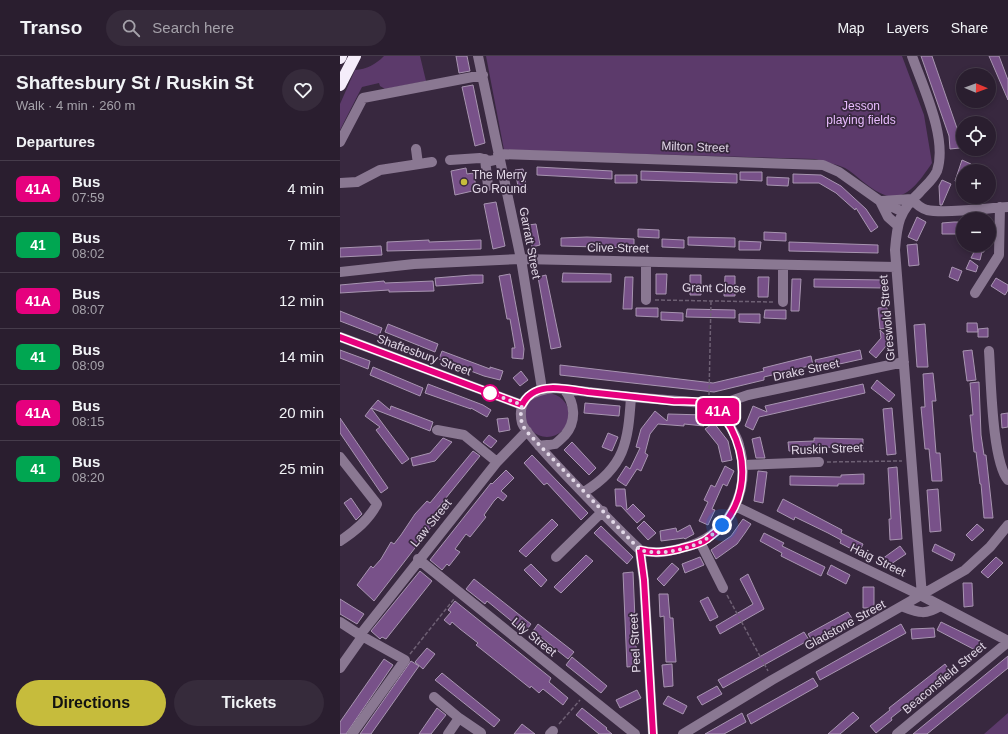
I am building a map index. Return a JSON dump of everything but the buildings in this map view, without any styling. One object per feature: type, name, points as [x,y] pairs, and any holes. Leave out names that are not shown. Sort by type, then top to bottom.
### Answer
[{"type":"highway","points":[[340,85],[355,56]]},
{"type":"street","name":"Garratt Street","points":[[478,56],[521,259],[542,389]]},
{"type":"street","name":"Greswold Street","points":[[912,56],[932,113],[939,143],[939,159],[936,172],[931,182],[912,199],[903,212],[897,225],[896,267],[922,596]]},
{"type":"street","points":[[340,142],[363,98],[483,76]]},
{"type":"street","points":[[416,149],[418,164]]},
{"type":"street","name":"Milton Street","points":[[450,160],[480,158],[490,161],[499,157],[823,165],[839,172],[880,201],[903,212]]},
{"type":"street","points":[[485,159],[488,186]]},
{"type":"street","points":[[340,183],[357,182],[380,170],[432,162]]},
{"type":"street","points":[[880,201],[912,199],[918,206],[928,210],[942,211],[1004,207],[999,255],[975,293]]},
{"type":"street","name":"Milton Street","points":[[880,201],[888,217],[897,225]]},
{"type":"street","name":"Clive Street","points":[[340,272],[414,264],[521,259],[896,267]]},
{"type":"street","points":[[646,262],[646,300]]},
{"type":"street","points":[[783,265],[783,302]]},
{"type":"street","name":"Shaftesbury Street","points":[[340,337],[522,405]]},
{"type":"street","points":[[989,351],[998,457],[1003,474],[1008,480]]},
{"type":"street","name":"Drake Street","points":[[711,405],[748,395],[904,362]]},
{"type":"street","points":[[542,389],[564,389],[711,405],[725,418],[739,444],[743,465],[740,493],[735,506],[722,525],[707,539],[700,542],[666,552],[652,553],[640,550],[539,446],[522,425],[520,414],[522,405],[528,395],[542,389]]},
{"type":"street","points":[[539,446],[556,444],[569,430],[573,421],[573,409],[570,397],[564,389]]},
{"type":"street","points":[[584,492],[599,482],[612,470],[624,448],[629,423],[631,397]]},
{"type":"street","points":[[438,430],[464,435],[498,462]]},
{"type":"street","name":"Law Street","points":[[340,668],[361,636],[418,559],[498,462],[527,432]]},
{"type":"street","points":[[340,458],[378,504],[372,514],[340,541]]},
{"type":"street","name":"Ruskin Street","points":[[743,465],[818,462]]},
{"type":"street","name":"Haig Street","points":[[735,506],[922,596],[1008,642]]},
{"type":"street","points":[[556,557],[603,511]]},
{"type":"street","name":"Gladstone Street","points":[[682,734],[772,680],[966,570],[990,547],[1008,525]]},
{"type":"street","points":[[700,542],[723,588]]},
{"type":"street","name":"Peel Street","points":[[640,550],[644,574],[653,734]]},
{"type":"street","name":"Lily Street","points":[[418,559],[634,734]]},
{"type":"street","points":[[904,606],[917,613],[924,614],[940,606]]},
{"type":"street","points":[[340,622],[361,636],[405,660],[352,734]]},
{"type":"street","name":"Beaconsfield Street","points":[[897,734],[1008,642]]},
{"type":"street","points":[[434,697],[459,718],[481,733]]},
{"type":"street","points":[[448,734],[459,718]]},
{"type":"path","name":"Grant Close","points":[[646,300],[783,302]]},
{"type":"path","points":[[711,301],[711,405]]},
{"type":"path","name":"Ruskin Street","points":[[818,462],[912,460]]},
{"type":"path","points":[[723,588],[772,680]]},
{"type":"path","points":[[405,660],[459,593]]},
{"type":"path","points":[[551,733],[585,694]]},
{"type":"green space","points":[[384,56],[420,56],[426,81],[385,89],[380,86],[379,83],[362,87],[340,130],[340,104],[355,70],[371,66]]},
{"type":"green space","name":"Jesson playing fields","points":[[486,56],[902,56],[924,115],[932,163],[911,189],[904,194],[889,196],[875,190],[845,168],[815,159],[504,150]]},
{"type":"green space","points":[[547,393],[559,397],[565,403],[569,415],[565,427],[559,433],[547,437],[535,433],[529,427],[525,415],[529,403],[535,397]]},
{"type":"green space","points":[[1008,713],[1008,734],[984,734]]},
{"type":"bus line","name":"41A","points":[[340,337],[522,405],[528,395],[534,391],[555,388],[709,404],[725,418],[739,444],[743,465],[740,493],[735,506],[722,525],[707,539],[695,545],[666,552],[652,553],[640,550],[644,580],[651,721],[653,734]]},
{"type":"place","name":"The Merry Go Round","points":[[464,182]]},
{"type":"route","points":[[490,393],[522,405],[520,414],[522,425],[527,432],[640,550],[652,553],[666,552],[695,545],[707,539],[722,525]]}]
